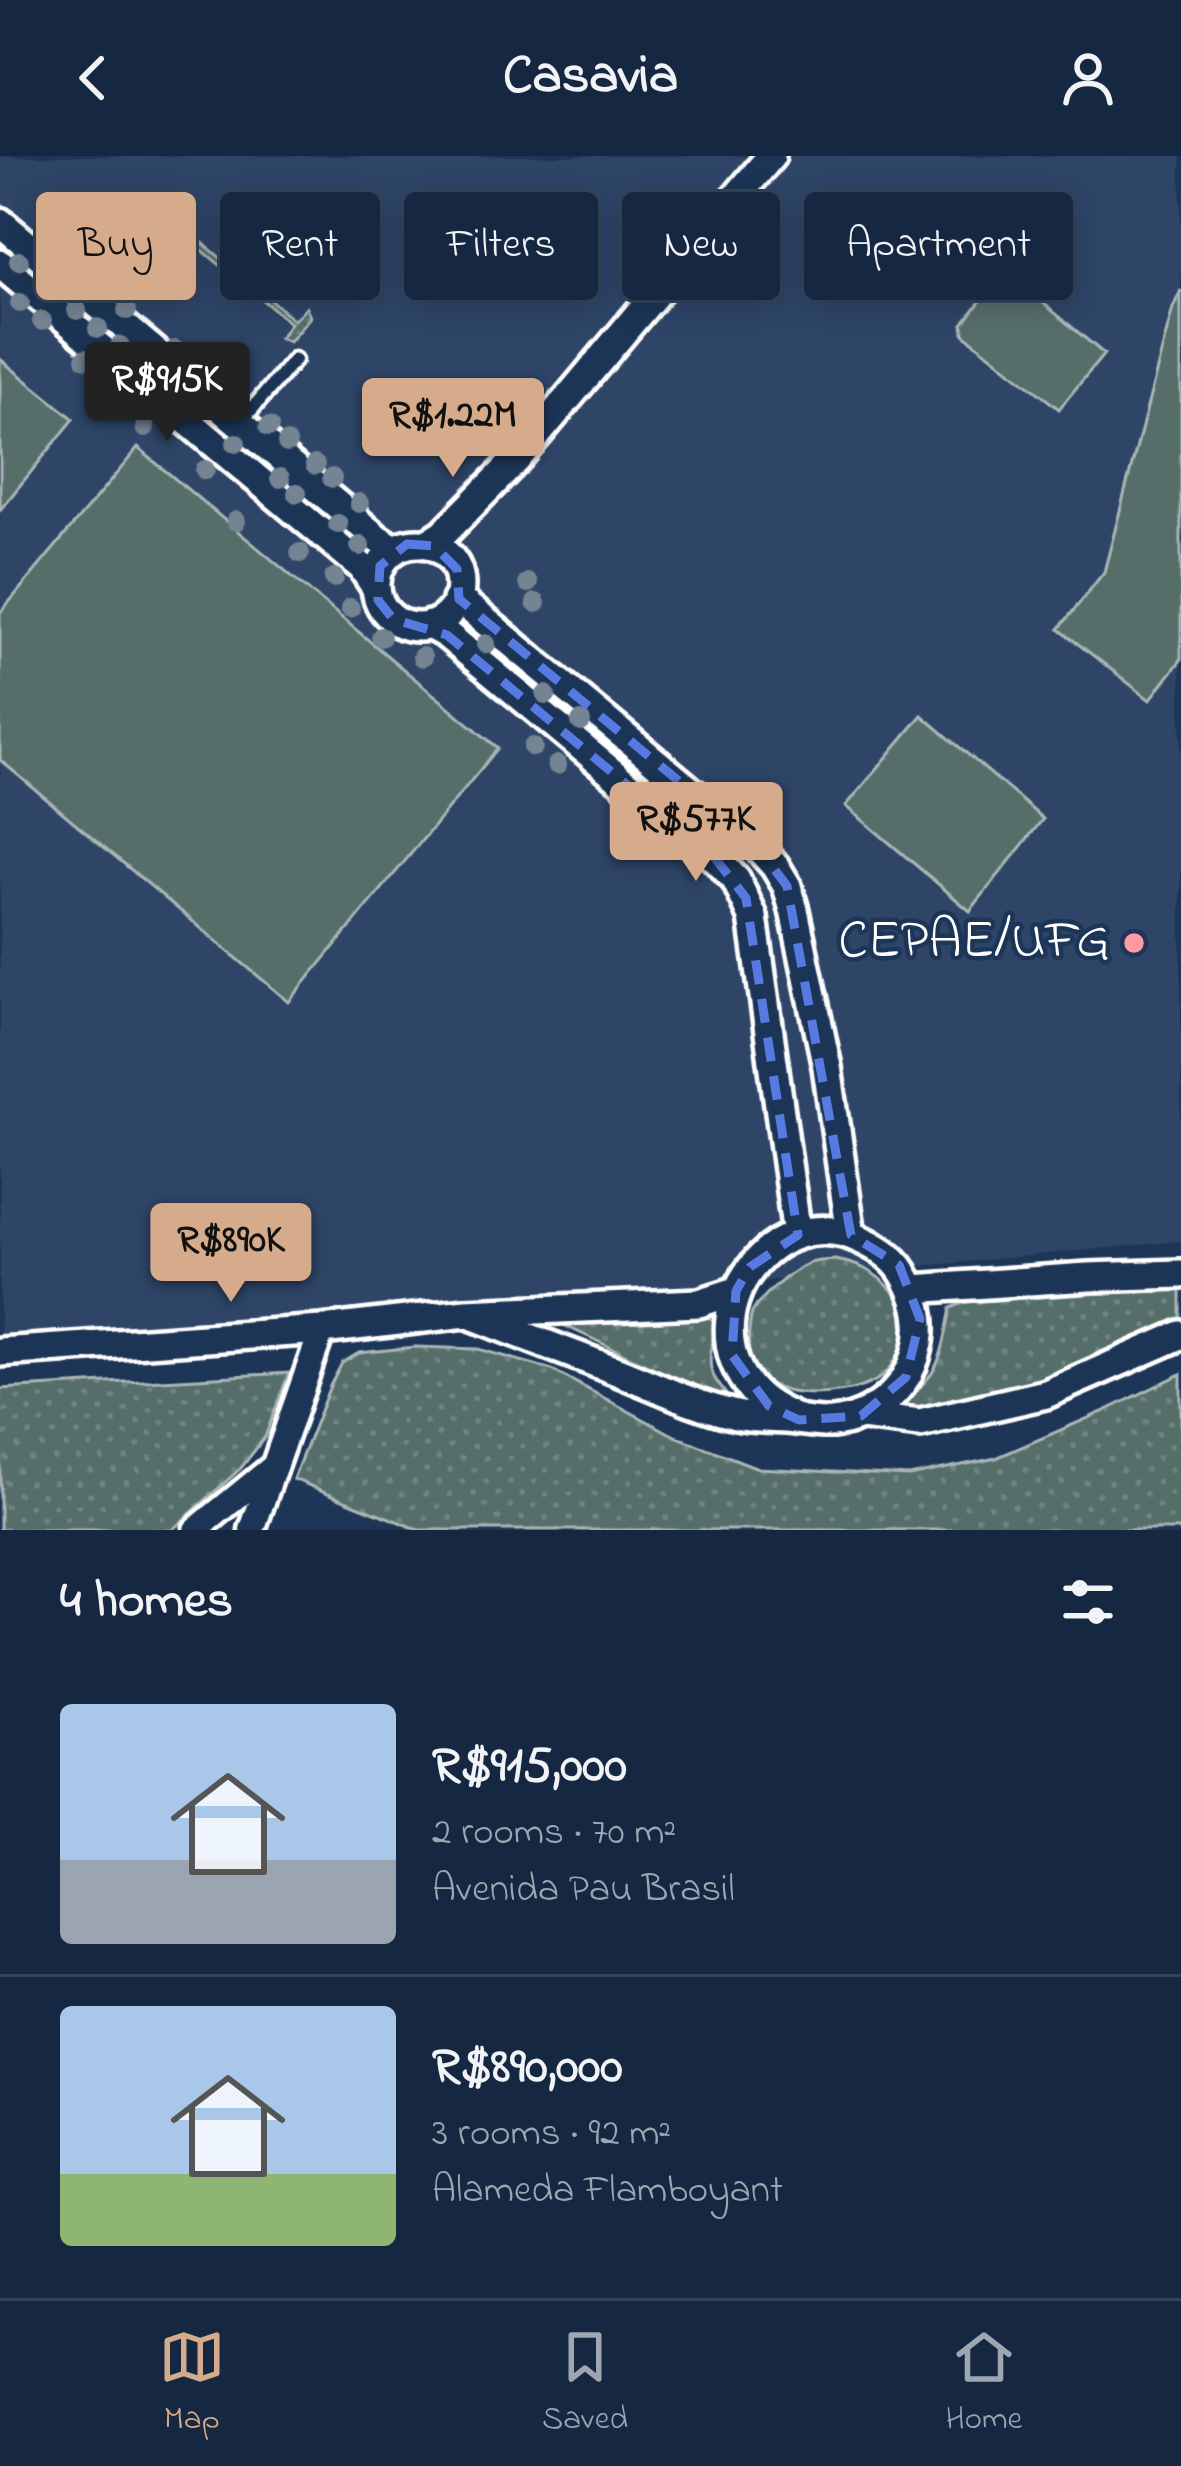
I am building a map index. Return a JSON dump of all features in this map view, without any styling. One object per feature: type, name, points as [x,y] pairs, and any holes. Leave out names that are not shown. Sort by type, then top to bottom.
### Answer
[{"type":"street","points":[[439,551],[453,547],[481,516],[515,460],[771,156]]},
{"type":"street","points":[[0,222],[395,549]]},
{"type":"street","points":[[0,263],[362,567],[376,588]]},
{"type":"street","points":[[414,543],[439,551],[457,569],[456,600],[450,611],[429,625],[393,619],[378,600],[380,566],[395,549],[414,543]]},
{"type":"street","points":[[456,600],[756,845],[775,866],[787,886],[805,954],[851,1234]]},
{"type":"street","points":[[429,625],[447,634],[736,880],[753,917],[797,1235]]},
{"type":"street","points":[[466,1313],[734,1415],[830,1423],[861,1416],[887,1400],[906,1377],[918,1349],[920,1319],[913,1289],[898,1265],[877,1246],[851,1234],[797,1235],[771,1248],[750,1267],[736,1291],[728,1322],[732,1354],[746,1384],[770,1406],[799,1420]]},
{"type":"street","points":[[913,1289],[1181,1274]]},
{"type":"street","points":[[0,1352],[322,1330],[466,1313],[699,1303],[736,1291]]},
{"type":"street","points":[[252,1530],[322,1330]]},
{"type":"street","points":[[861,1416],[920,1424],[1046,1394],[1181,1335]]},
{"type":"street","points":[[196,1530],[275,1465]]},
{"type":"lane","points":[[240,424],[294,360]]},
{"type":"highlighted area","points":[[407,544],[434,546],[457,569],[459,599],[756,845],[787,886],[851,1235],[899,1265],[920,1319],[906,1377],[861,1416],[799,1420],[769,1406],[732,1355],[736,1291],[750,1267],[798,1235],[746,898],[715,858],[447,635],[393,619],[378,600],[380,566]]},
{"type":"shaded area","points":[[0,156],[1181,156],[1181,1241],[477,1309],[0,1345]]},
{"type":"green space","points":[[196,237],[220,257],[220,265],[196,245]]},
{"type":"green space","points":[[1181,290],[1181,660],[1150,700],[1059,629],[1104,572]]},
{"type":"green space","points":[[262,300],[270,300],[294,320],[306,307],[310,317],[289,342],[280,338],[290,323]]},
{"type":"green space","points":[[981,300],[1040,300],[1104,354],[1059,409],[964,334],[963,324]]},
{"type":"green space","points":[[0,359],[74,419],[0,510]]},
{"type":"green space","points":[[138,448],[498,748],[289,1002],[0,760],[0,613]]},
{"type":"green space","points":[[922,715],[1043,819],[970,911],[846,806]]},
{"type":"green space","points":[[835,1260],[872,1273],[900,1300],[908,1324],[896,1360],[879,1378],[842,1392],[779,1389],[762,1378],[752,1363],[752,1313],[793,1272],[811,1263]]},
{"type":"green space","points":[[1181,1288],[1181,1317],[1021,1391],[924,1410],[896,1408],[936,1366],[951,1308],[965,1302]]},
{"type":"green space","points":[[707,1316],[716,1323],[711,1368],[735,1406],[559,1323]]},
{"type":"green space","points":[[415,1347],[479,1349],[552,1370],[675,1436],[758,1468],[909,1476],[996,1458],[1181,1374],[1181,1530],[419,1530],[293,1479],[342,1363],[359,1353]]},
{"type":"green space","points":[[289,1373],[265,1437],[241,1468],[172,1530],[0,1530],[0,1389]]},
{"type":"place","name":"CEPAE/UFG","points":[[1134,943]]}]
